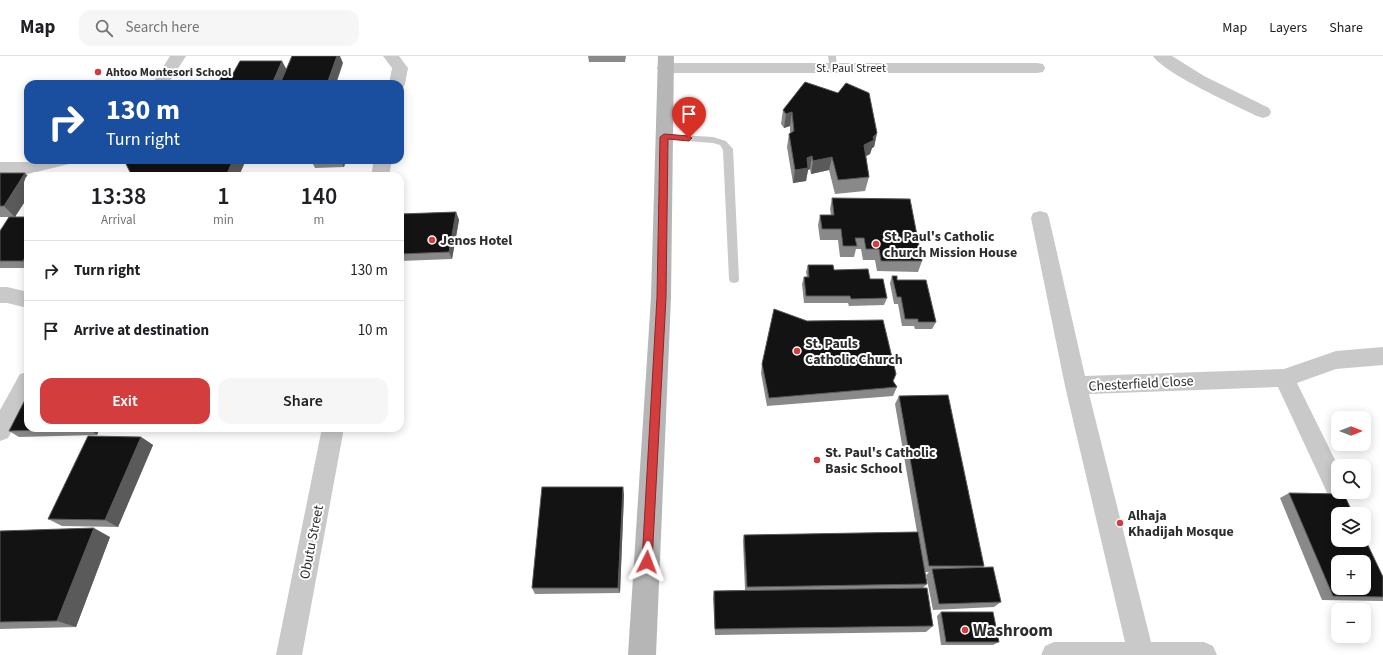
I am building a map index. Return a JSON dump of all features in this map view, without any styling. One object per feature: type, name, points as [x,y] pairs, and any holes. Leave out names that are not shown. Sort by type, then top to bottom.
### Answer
[{"type":"street","points":[[163,80],[178,56]]},
{"type":"street","points":[[391,56],[400,68],[398,80]]},
{"type":"street","points":[[1161,56],[1183,72],[1263,112]]},
{"type":"street","points":[[642,655],[662,297],[666,62]]},
{"type":"street","name":"St. Paul Street","points":[[666,62],[833,62],[1037,68]]},
{"type":"street","points":[[0,168],[28,168],[46,164]]},
{"type":"street","points":[[1040,218],[1076,386]]},
{"type":"street","points":[[0,295],[24,299]]},
{"type":"street","name":"Chesterfield Close","points":[[1141,655],[1076,386],[1117,383],[1284,378],[1336,360],[1383,356]]},
{"type":"street","points":[[1284,378],[1331,476]]},
{"type":"street","points":[[0,431],[24,388]]},
{"type":"street","name":"Obutu Street","points":[[289,655],[332,432]]},
{"type":"street","points":[[1054,655],[1204,655]]},
{"type":"lane","points":[[664,137],[713,140],[723,143],[728,149],[734,279]]},
{"type":"building","points":[[292,56],[337,56],[328,80],[282,80]]},
{"type":"building","points":[[240,61],[282,61],[274,80],[220,80],[221,77],[231,77]]},
{"type":"building","points":[[805,82],[838,93],[846,83],[869,93],[877,133],[873,137],[874,140],[864,145],[869,177],[838,180],[832,157],[813,161],[812,156],[807,158],[808,168],[795,170],[789,134],[794,131],[792,112],[786,114],[783,110]]},
{"type":"building","points":[[126,164],[231,164],[228,172],[130,172]]},
{"type":"building","points":[[0,173],[24,173],[4,206],[0,206]]},
{"type":"building","name":"St. Paul's Catholic church Mission House","points":[[832,198],[910,199],[922,261],[881,261],[879,249],[866,249],[864,238],[855,238],[857,246],[843,246],[841,229],[822,229],[820,215],[834,215]]},
{"type":"building","points":[[456,212],[449,252],[404,254],[404,214]]},
{"type":"building","points":[[9,217],[24,217],[23,261],[0,261],[0,231]]},
{"type":"building","points":[[808,265],[833,265],[834,270],[868,269],[870,279],[883,279],[887,298],[851,299],[850,296],[806,296],[804,277],[809,277]]},
{"type":"building","points":[[892,276],[897,276],[897,280],[926,280],[936,322],[918,322],[918,319],[905,319],[901,297],[897,297]]},
{"type":"building","points":[[774,309],[807,321],[883,320],[896,374],[893,381],[897,387],[769,398],[762,364]]},
{"type":"building","points":[[948,395],[984,566],[929,566],[899,396]]},
{"type":"building","points":[[24,402],[24,431],[9,431]]},
{"type":"building","points":[[88,436],[141,437],[105,520],[48,519]]},
{"type":"building","points":[[542,487],[623,487],[618,588],[532,588]]},
{"type":"building","points":[[1289,493],[1331,494],[1331,499],[1346,499],[1350,507],[1331,507],[1331,547],[1369,547],[1383,577],[1383,597],[1333,596],[1371,595],[1371,555],[1331,555],[1331,591]]},
{"type":"building","points":[[94,528],[57,621],[0,622],[0,531]]},
{"type":"building","points":[[918,532],[927,584],[747,587],[744,535]]},
{"type":"building","points":[[993,567],[1001,602],[939,604],[932,569]]},
{"type":"building","points":[[927,588],[933,626],[715,629],[714,591]]},
{"type":"building","name":"Washroom","points":[[941,612],[993,612],[999,642],[946,642]]},
{"type":"place","name":"Ahtoo Montesori School","points":[[98,72]]},
{"type":"place","name":"Jenos Hotel","points":[[432,240]]},
{"type":"place","name":"St. Paul's Catholic church Mission House","points":[[876,244]]},
{"type":"place","name":"St. Pauls Catholic Church","points":[[797,351]]},
{"type":"place","name":"St. Paul's Catholic Basic School","points":[[817,460]]},
{"type":"place","name":"Alhaja Khadijah Mosque","points":[[1120,523]]},
{"type":"place","name":"Washroom","points":[[965,630]]},
{"type":"route","points":[[647,562],[662,297],[664,137],[689,138]]}]
